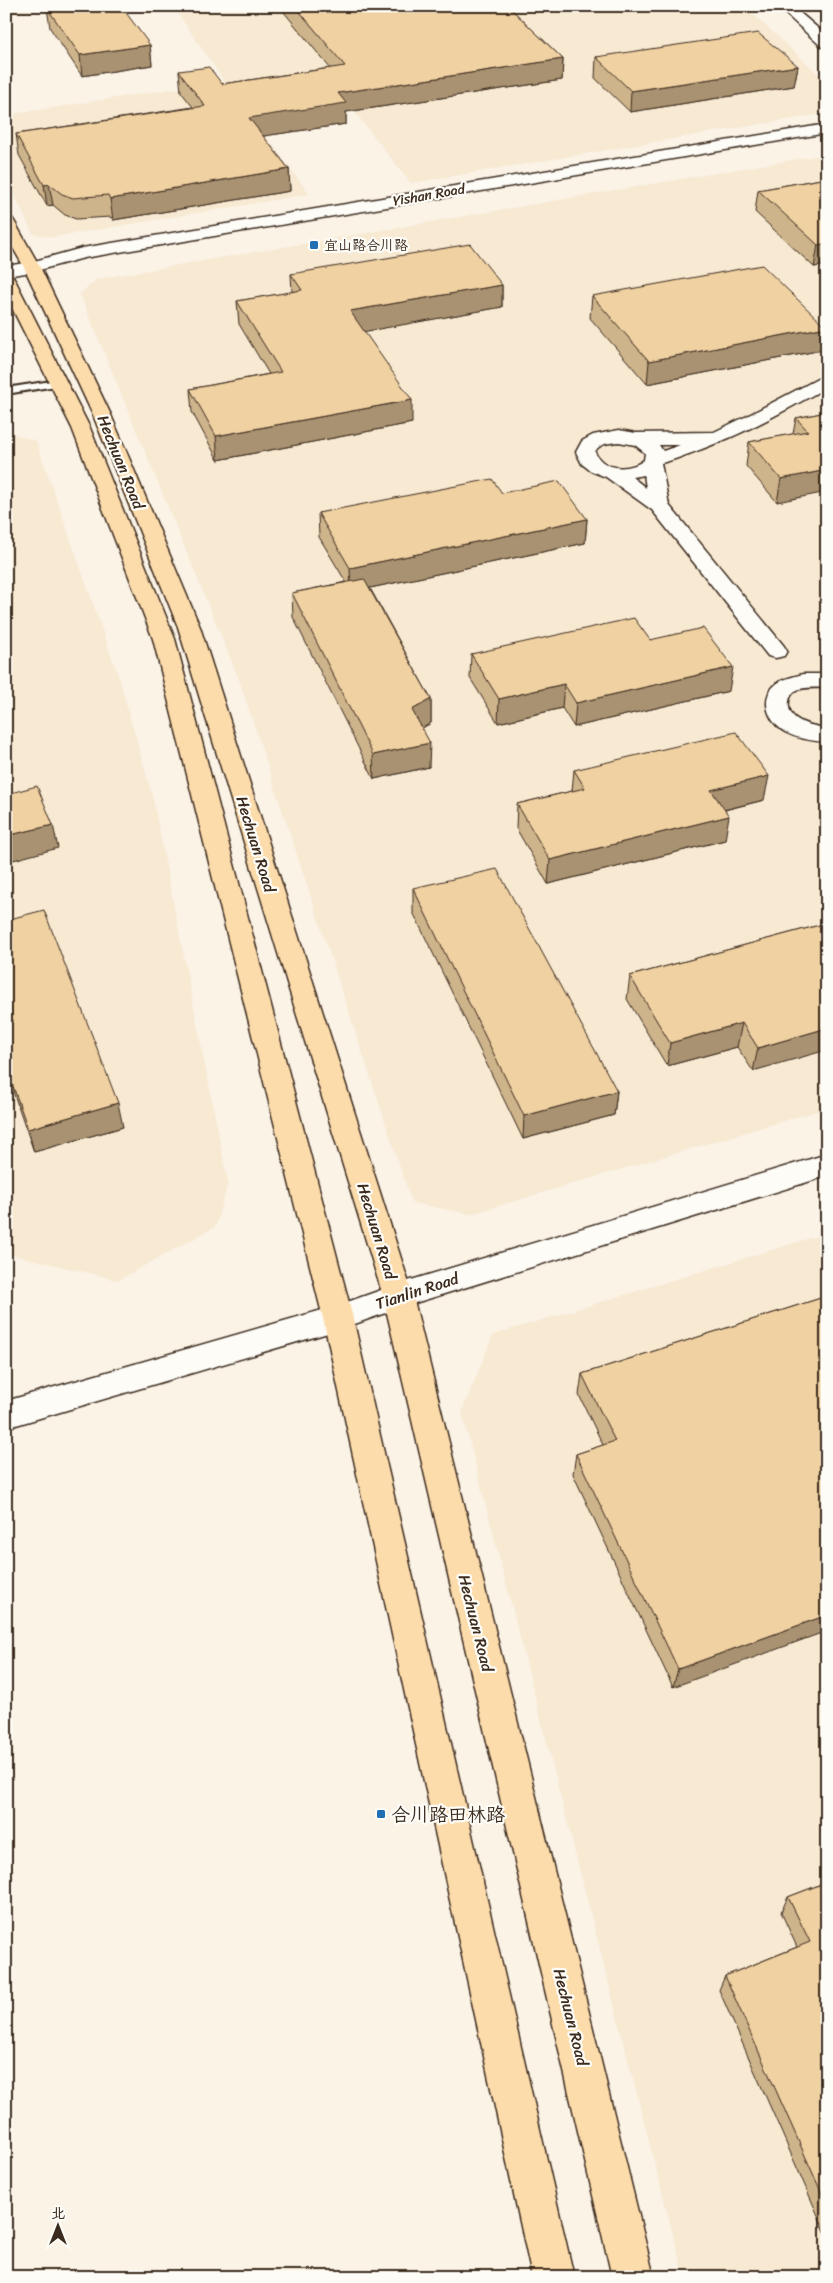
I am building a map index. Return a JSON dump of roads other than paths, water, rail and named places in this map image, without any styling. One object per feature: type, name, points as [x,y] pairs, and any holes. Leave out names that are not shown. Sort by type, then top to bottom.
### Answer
[{"type":"main road","name":"Hechuan Road","points":[[6,222],[32,267],[102,415],[189,628],[398,1296],[633,2277]]},
{"type":"main road","name":"Hechuan Road","points":[[6,278],[81,428],[164,639],[338,1318],[553,2277]]},
{"type":"street","points":[[784,6],[827,44]]},
{"type":"street","name":"Yishan Road","points":[[6,271],[32,267],[82,254],[827,128]]},
{"type":"street","name":"Yishan Road","points":[[32,267],[76,270]]},
{"type":"street","points":[[717,436],[682,439],[636,439],[607,436],[590,444],[586,449],[585,455],[588,461],[602,470],[613,473],[636,472],[653,460],[667,456],[717,436],[752,421],[827,379]]},
{"type":"street","points":[[636,439],[648,445],[653,460],[659,506]]},
{"type":"street","points":[[613,473],[659,506],[776,651],[824,680]]},
{"type":"street","points":[[776,651],[784,689]]},
{"type":"street","points":[[824,680],[800,681],[780,692],[776,701],[777,710],[783,719],[794,727],[807,733],[825,736]]},
{"type":"street","name":"Tianlin Road","points":[[6,1415],[338,1318],[398,1296],[827,1165]]},
{"type":"lane","points":[[6,391],[58,383]]},
{"type":"place","name":"宜山路合川路","points":[[314,245]]},
{"type":"place","name":"合川路田林路","points":[[381,1814]]}]
